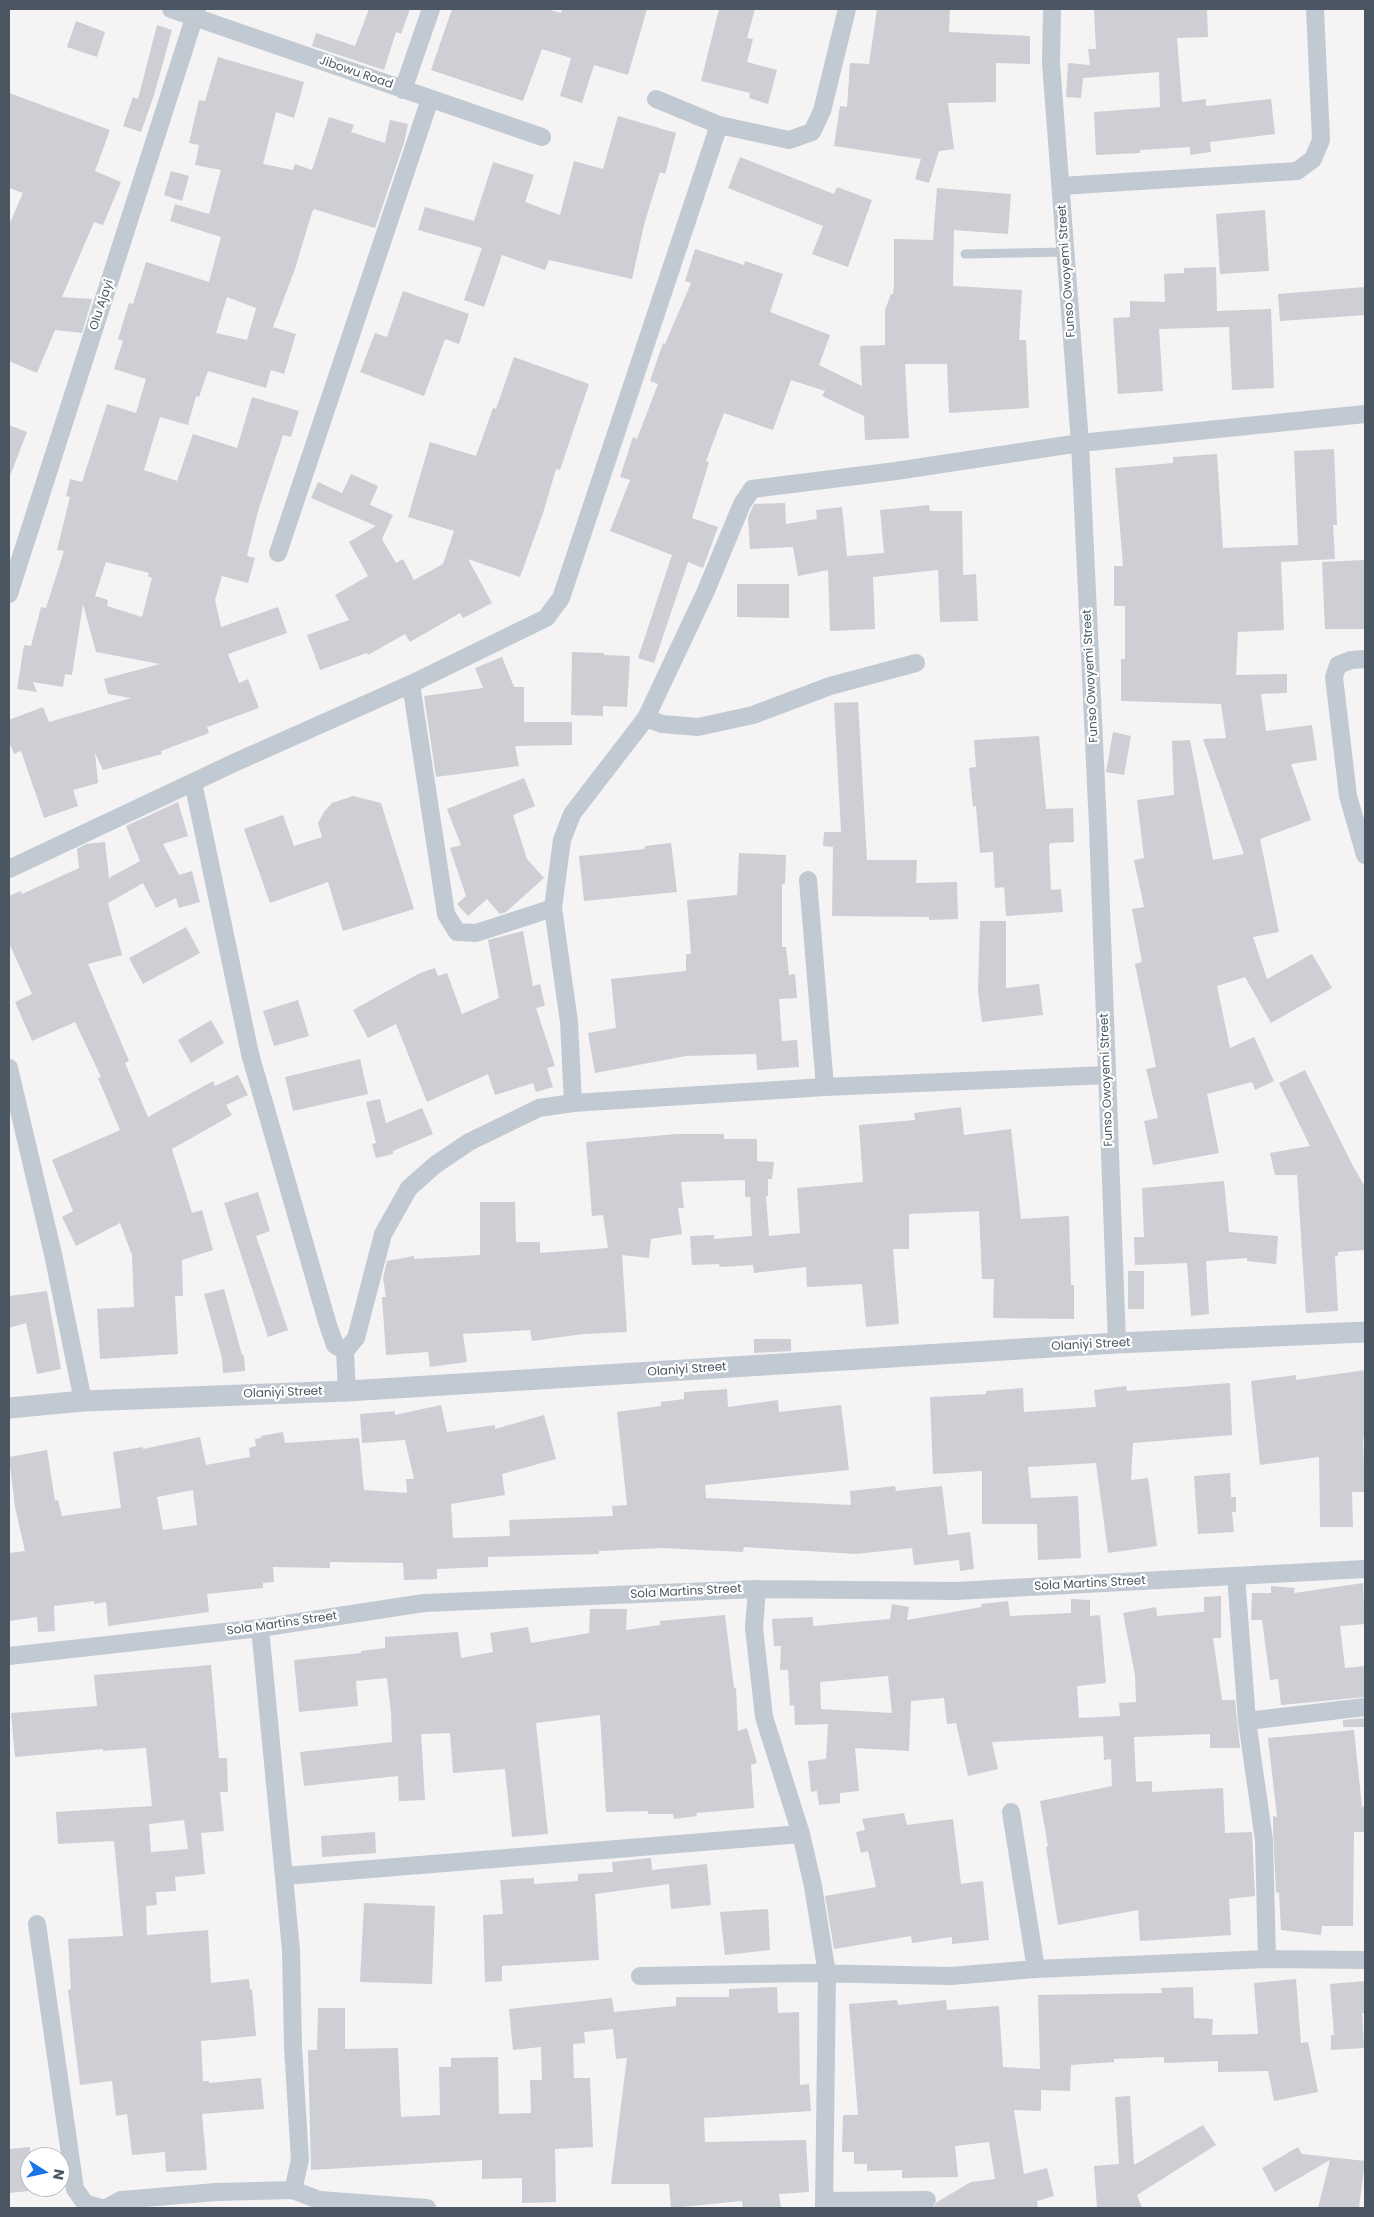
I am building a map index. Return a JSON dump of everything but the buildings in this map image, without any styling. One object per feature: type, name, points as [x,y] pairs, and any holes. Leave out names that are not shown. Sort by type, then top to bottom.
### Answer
[{"type":"street","name":"Jibowu Road","points":[[171,9],[196,13],[403,90],[542,137]]},
{"type":"street","points":[[403,90],[432,9]]},
{"type":"street","points":[[656,98],[719,125],[789,140],[812,132],[822,111],[847,9]]},
{"type":"street","name":"Funso Owoyemi Street","points":[[1052,9],[1051,63],[1080,444],[1117,1343]]},
{"type":"street","points":[[1061,186],[1296,171],[1313,159],[1321,140],[1315,9]]},
{"type":"street","name":"Olu Ajayi","points":[[9,594],[196,13]]},
{"type":"street","points":[[278,553],[430,99]]},
{"type":"street","points":[[9,869],[193,782],[411,684],[525,630],[546,618],[561,598],[719,125]]},
{"type":"street","points":[[573,1103],[569,1022],[553,908],[562,840],[572,814],[646,718],[705,593],[742,504],[752,488],[896,471],[1080,444],[1365,414]]},
{"type":"street","points":[[1365,659],[1350,660],[1338,665],[1334,677],[1348,796],[1365,855]]},
{"type":"street","points":[[646,718],[662,724],[698,727],[753,715],[830,686],[916,663]]},
{"type":"street","points":[[411,684],[446,914],[456,932],[476,933],[553,908]]},
{"type":"street","points":[[193,782],[250,1054],[328,1325],[335,1345],[346,1351]]},
{"type":"street","points":[[808,880],[825,1087]]},
{"type":"street","points":[[9,1068],[53,1254],[83,1401]]},
{"type":"street","points":[[347,1391],[346,1351],[356,1338],[383,1234],[410,1188],[435,1165],[469,1142],[539,1108],[573,1103],[825,1087],[1107,1075]]},
{"type":"street","name":"Olaniyi Street","points":[[9,1408],[83,1401],[347,1391],[1117,1343],[1365,1332]]},
{"type":"street","name":"Sola Martins Street","points":[[9,1656],[260,1628],[424,1603],[757,1588],[955,1591],[1365,1569]]},
{"type":"street","points":[[1236,1576],[1247,1721],[1264,1840],[1267,1959]]},
{"type":"street","points":[[757,1588],[754,1628],[764,1717],[801,1834],[813,1886],[827,1974],[824,2205],[927,2200]]},
{"type":"street","points":[[260,1628],[292,1950],[293,2048],[300,2160],[293,2190]]},
{"type":"street","points":[[1247,1721],[1365,1707]]},
{"type":"street","points":[[1011,1812],[1036,1969]]},
{"type":"street","points":[[285,1876],[801,1834]]},
{"type":"street","points":[[37,1924],[75,2189],[85,2203],[101,2208]]},
{"type":"street","points":[[640,1976],[827,1974],[951,1976],[1036,1969],[1267,1959],[1365,1960]]},
{"type":"street","points":[[106,2208],[121,2200],[216,2192],[293,2190],[318,2200],[427,2208]]},
{"type":"lane","points":[[965,254],[1065,252]]}]
